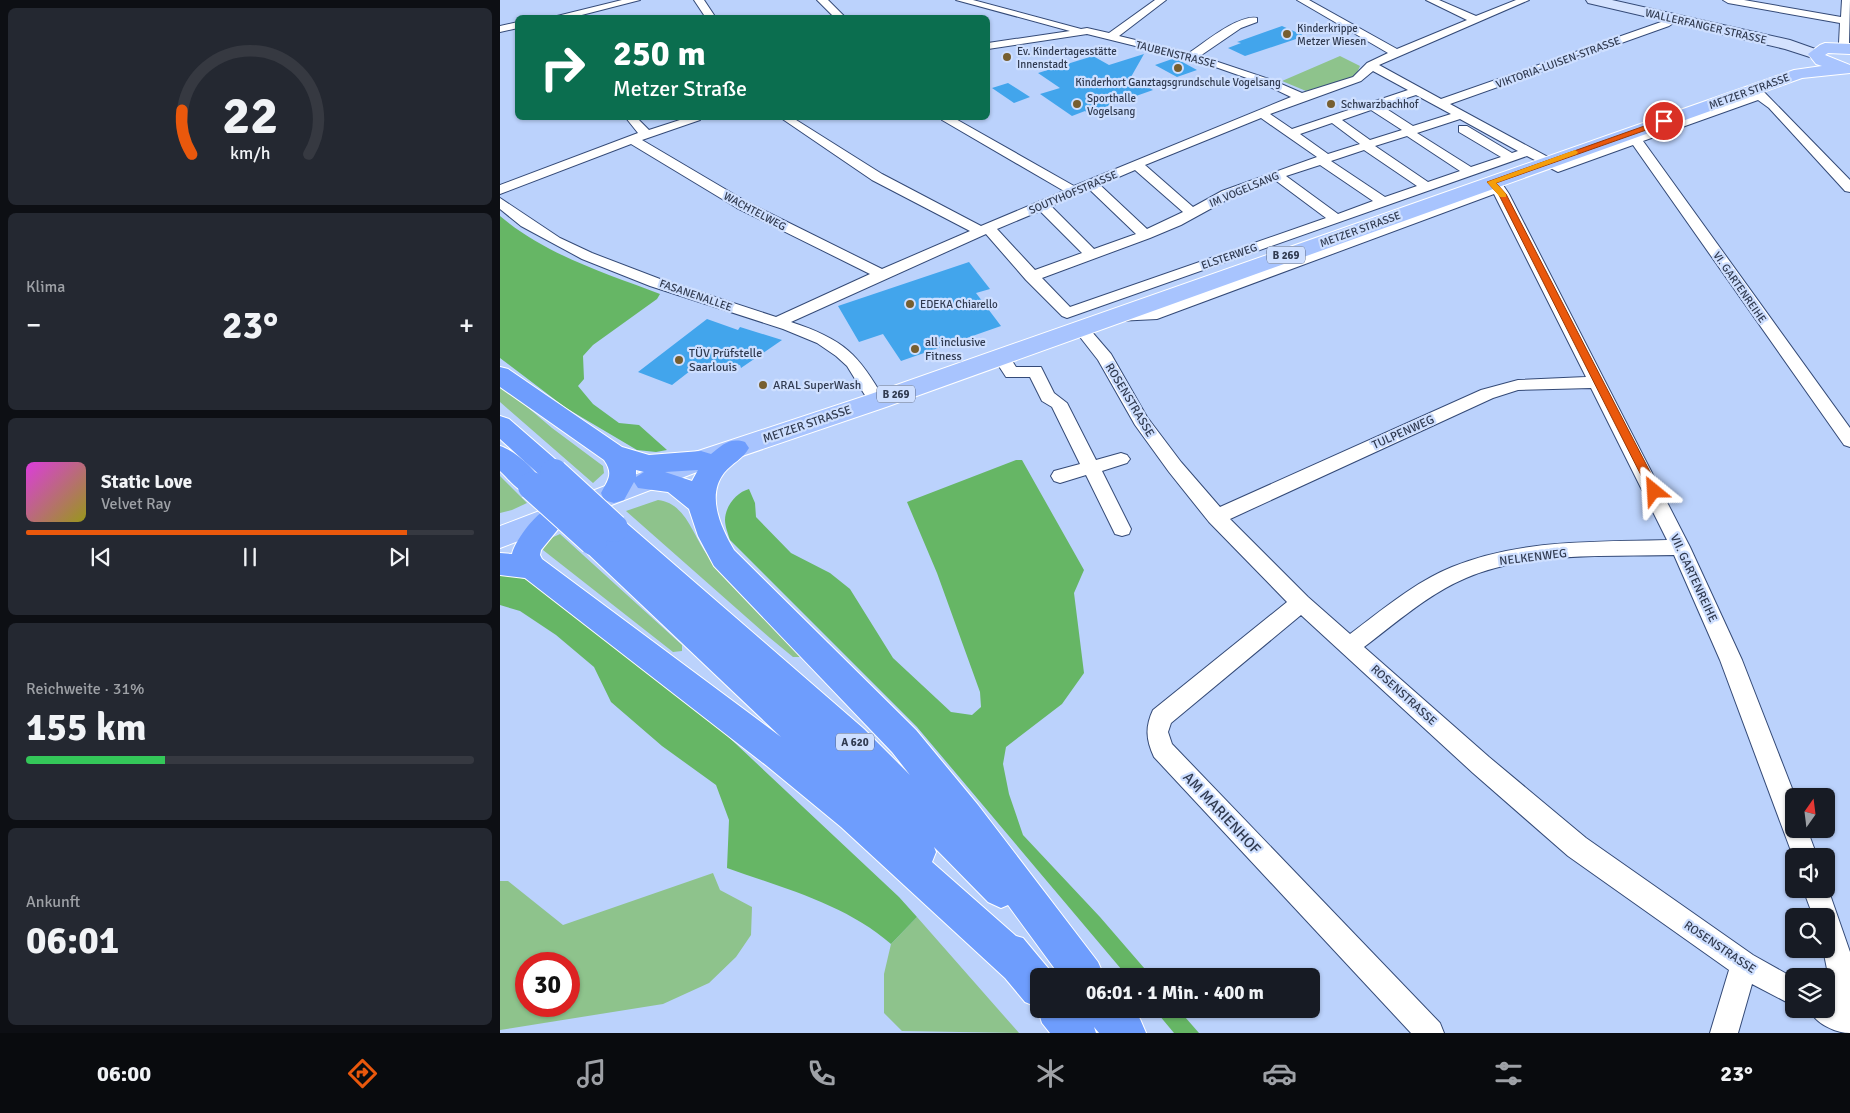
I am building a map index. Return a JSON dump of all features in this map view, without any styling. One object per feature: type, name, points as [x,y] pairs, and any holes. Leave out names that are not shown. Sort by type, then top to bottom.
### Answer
[{"type":"highway","points":[[500,375],[613,454],[623,467],[623,479],[614,493]]},
{"type":"highway","name":"A 620","points":[[500,425],[543,480],[604,534],[852,740],[977,864],[1071,968]]},
{"type":"highway","points":[[701,504],[708,476],[715,466],[736,448]]},
{"type":"highway","points":[[613,454],[649,464],[701,460]]},
{"type":"highway","name":"A 620","points":[[500,455],[543,480]]},
{"type":"highway","points":[[647,481],[676,483],[687,490],[701,504],[710,536],[724,558],[904,741],[966,816],[1078,968]]},
{"type":"highway","points":[[554,517],[528,546],[526,557],[516,565],[778,755],[853,815],[1030,976]]},
{"type":"highway","name":"A 620","points":[[604,534],[739,673],[828,759],[951,887],[1030,976]]},
{"type":"highway","points":[[1064,1018],[1076,1033]]},
{"type":"highway","points":[[1114,1018],[1126,1033]]},
{"type":"main road","name":"WALLERFANGER STRASSE","points":[[1593,0],[1670,21],[1790,45],[1834,50]]},
{"type":"main road","name":"METZER STRASSE","points":[[500,537],[701,460],[877,401],[1494,185],[1547,162],[1632,137],[1757,92],[1834,50],[1847,69]]},
{"type":"street","points":[[576,15],[635,0]]},
{"type":"street","points":[[699,0],[709,15]]},
{"type":"street","points":[[822,0],[839,15]]},
{"type":"street","points":[[961,0],[1087,31]]},
{"type":"street","points":[[1111,37],[1161,0]]},
{"type":"street","points":[[1302,0],[1396,53]]},
{"type":"street","points":[[1431,0],[1476,20]]},
{"type":"street","name":"SOUTYHOFSTRASSE","points":[[775,322],[1136,164],[1301,97],[1357,79],[1371,65],[1396,53],[1522,0]]},
{"type":"street","points":[[1728,0],[1846,21]]},
{"type":"street","points":[[1834,50],[1846,21],[1847,0]]},
{"type":"street","points":[[1192,56],[1237,26],[1253,20]]},
{"type":"street","name":"VIKTORIA-LUISEN-STRASSE","points":[[1442,103],[1670,21]]},
{"type":"street","points":[[1044,37],[1052,30],[1053,23]]},
{"type":"street","points":[[500,29],[515,26]]},
{"type":"street","name":"TAUBENSTRASSE","points":[[990,46],[1087,31],[1192,56],[1252,76],[1301,97]]},
{"type":"street","points":[[1371,65],[1547,162]]},
{"type":"street","points":[[1292,133],[1419,90]]},
{"type":"street","points":[[1757,92],[1850,188]]},
{"type":"street","points":[[1372,106],[1470,172]]},
{"type":"street","points":[[1262,112],[1383,202]]},
{"type":"street","name":"IM VOGELSANG","points":[[1031,277],[1093,256],[1144,235],[1192,213],[1227,194],[1276,174],[1462,114]]},
{"type":"street","points":[[1333,119],[1426,187]]},
{"type":"street","points":[[1447,119],[1511,158]]},
{"type":"street","points":[[633,120],[646,134]]},
{"type":"street","points":[[500,190],[632,139],[690,120]]},
{"type":"street","points":[[789,120],[877,177],[984,230]]},
{"type":"street","points":[[949,120],[1073,192]]},
{"type":"street","name":"VI. GARTENREIHE","points":[[1632,137],[1850,441]]},
{"type":"street","name":"WACHTELWEG","points":[[632,139],[742,205],[882,274]]},
{"type":"street","name":"ELSTERWEG","points":[[984,230],[1067,313],[1530,151]]},
{"type":"street","points":[[1136,164],[1192,213]]},
{"type":"street","points":[[1276,174],[1337,219]]},
{"type":"street","points":[[1090,184],[1144,235]]},
{"type":"street","name":"VII. GARTENREIHE","points":[[1494,185],[1598,382],[1680,547],[1731,660],[1785,801]]},
{"type":"street","name":"FASANENALLEE","points":[[500,202],[529,226],[579,253],[817,338],[842,352],[853,362],[877,401]]},
{"type":"street","points":[[1042,205],[1093,256]]},
{"type":"street","name":"ROSENSTRASSE","points":[[1081,328],[1118,378],[1154,440],[1240,544],[1301,603],[1481,765],[1577,847],[1744,964],[1785,988]]},
{"type":"street","points":[[1001,357],[1012,373],[1035,371],[1048,397],[1059,403],[1122,529]]},
{"type":"street","name":"TULPENWEG","points":[[1216,517],[1487,394],[1526,384],[1598,382]]},
{"type":"street","points":[[1060,476],[1121,459]]},
{"type":"street","name":"NELKENWEG","points":[[1350,646],[1433,586],[1459,573],[1485,564],[1514,557],[1540,554],[1680,547]]},
{"type":"street","name":"AM MARIENHOF","points":[[1301,603],[1161,717],[1157,732],[1162,750],[1430,1033]]},
{"type":"street","points":[[1835,945],[1847,992],[1850,1022]]},
{"type":"street","points":[[1724,1033],[1744,964]]},
{"type":"street","points":[[1835,1015],[1850,1022]]},
{"type":"green space","points":[[1340,56],[1360,66],[1356,75],[1306,91],[1282,81]]},
{"type":"green space","points":[[500,216],[518,230],[556,252],[660,294],[657,299],[593,345],[583,356],[584,379],[578,386],[593,404],[619,423],[639,425],[667,450],[656,452],[637,450],[566,408],[500,358]]},
{"type":"green space","points":[[500,384],[552,428],[603,466],[604,473],[593,483],[500,402]]},
{"type":"green space","points":[[1016,460],[1022,460],[1084,570],[1074,593],[1084,673],[1062,704],[1006,747],[1003,764],[1009,794],[1023,835],[1100,917],[1144,968],[1120,968],[917,727],[730,540],[725,520],[732,500],[740,493],[749,489],[755,503],[756,517],[791,553],[830,573],[850,589],[893,658],[951,712],[972,715],[981,707],[980,692],[937,573],[907,502]]},
{"type":"green space","points":[[500,476],[527,503],[500,513]]},
{"type":"green space","points":[[658,500],[668,502],[676,507],[688,522],[708,556],[793,643],[800,653],[800,657],[793,657],[770,638],[626,511]]},
{"type":"green space","points":[[560,534],[682,645],[682,651],[673,652],[543,550],[551,538]]},
{"type":"green space","points":[[500,575],[511,575],[531,581],[703,713],[899,897],[917,917],[891,944],[854,918],[813,898],[727,868],[729,820],[716,785],[662,746],[611,702],[594,667],[556,635],[520,611],[500,605]]},
{"type":"green space","points":[[713,873],[720,890],[752,907],[751,935],[736,957],[709,983],[663,1004],[500,1030],[500,881],[508,881],[563,925]]},
{"type":"green space","points":[[917,917],[1019,1033],[902,1031],[884,1013],[884,974],[891,944]]},
{"type":"green space","points":[[1162,1018],[1186,1018],[1199,1033],[1174,1033]]},
{"type":"building","points":[[1282,26],[1305,36],[1245,56],[1228,48],[1241,43],[1237,42]]},
{"type":"building","points":[[1144,54],[1131,77],[1153,90],[1088,113],[1085,111],[1072,116],[1040,94],[1060,88],[1038,73],[1093,56],[1109,65]]},
{"type":"building","points":[[1175,58],[1197,70],[1177,77],[1155,65]]},
{"type":"building","points":[[1008,83],[1030,97],[1014,103],[992,88]]},
{"type":"building","name":"EDEKA Chiarello","points":[[969,262],[990,289],[976,293],[1001,326],[901,361],[883,334],[859,342],[838,306]]},
{"type":"building","points":[[707,319],[738,330],[740,327],[782,340],[741,368],[740,365],[712,371],[690,371],[672,385],[638,372]]},
{"type":"slow traffic","points":[[1503,195],[1491,182],[1575,152]]},
{"type":"place","name":"Kinderkrippe Metzer Wiesen","points":[[1287,34]]},
{"type":"place","name":"Ev. Kindertagesstätte Innenstadt","points":[[1007,57]]},
{"type":"place","name":"Kinderhort Ganztagsgrundschule Vogelsang","points":[[1178,68]]},
{"type":"place","name":"Sporthalle Vogelsang","points":[[1077,104]]},
{"type":"place","name":"Schwarzbachhof","points":[[1331,104]]},
{"type":"place","name":"EDEKA Chiarello","points":[[910,304]]},
{"type":"place","name":"all inclusive Fitness","points":[[915,349]]},
{"type":"place","name":"TÜV Prüfstelle Saarlouis","points":[[679,360]]},
{"type":"place","name":"ARAL SuperWash","points":[[763,385]]},
{"type":"route","points":[[1654,491],[1502,194],[1491,182],[1664,121]]}]
